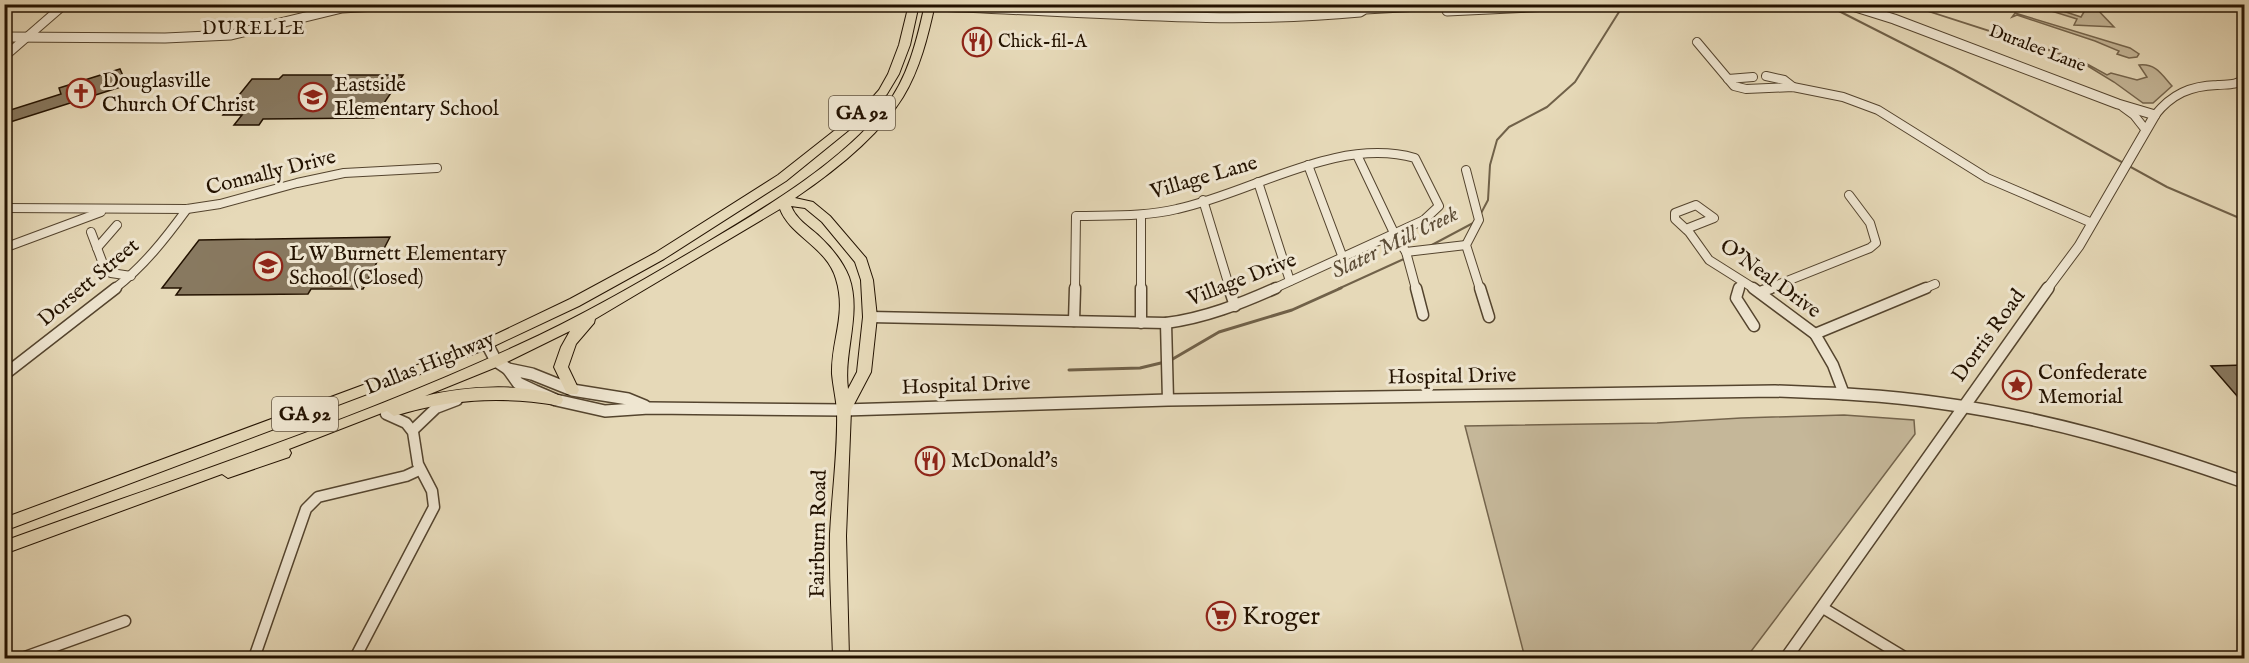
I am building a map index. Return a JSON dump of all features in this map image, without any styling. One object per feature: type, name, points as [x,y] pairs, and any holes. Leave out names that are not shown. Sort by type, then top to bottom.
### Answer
[{"type":"main road","name":"GA 92","points":[[765,189],[832,140],[889,84],[898,63],[913,5]]},
{"type":"main road","name":"GA 92","points":[[783,201],[835,164],[891,107],[919,52],[929,5]]},
{"type":"main road","name":"Fairburn Road","points":[[765,189],[783,201],[809,205],[833,226],[861,261],[867,280],[870,317],[864,372],[844,410]]},
{"type":"main road","name":"Dallas Highway","points":[[4,525],[487,344],[622,278],[677,246],[765,189]]},
{"type":"main road","name":"Fairburn Road","points":[[783,201],[789,217],[828,252],[842,277],[847,300],[846,326],[839,374],[844,410],[838,536],[841,658]]},
{"type":"main road","name":"Dallas Highway","points":[[4,548],[374,410],[502,365],[602,309],[783,201]]},
{"type":"main road","points":[[572,390],[561,368],[566,346],[576,332],[602,309]]},
{"type":"main road","points":[[162,489],[247,468],[386,414],[442,397],[511,394],[556,399]]},
{"type":"street","points":[[4,57],[65,4]]},
{"type":"street","points":[[4,37],[165,38],[231,35],[342,8],[409,4]]},
{"type":"street","points":[[517,4],[929,5],[1172,17],[1299,18],[1360,12],[1370,14],[1591,4]]},
{"type":"street","points":[[1360,12],[1365,9],[1457,4]]},
{"type":"street","name":"Duralee Lane","points":[[1846,4],[1894,19],[2118,104],[2155,115]]},
{"type":"street","name":"Duralee Lane","points":[[1868,4],[2145,108],[2155,115]]},
{"type":"street","points":[[1697,42],[1734,86],[1746,89],[1793,87],[1843,97],[1878,110],[1987,178],[2092,223]]},
{"type":"street","name":"Dorris Road","points":[[1786,658],[2009,340],[2079,246],[2155,115],[2174,94],[2185,87],[2238,84],[2244,79],[2242,63]]},
{"type":"street","points":[[1766,76],[1784,80],[1793,87]]},
{"type":"street","points":[[1728,79],[1754,77]]},
{"type":"street","name":"Duralee Lane","points":[[2118,104],[2134,114],[2145,129]]},
{"type":"street","name":"Village Lane","points":[[1074,321],[1076,216],[1141,215],[1190,206],[1308,165],[1358,155],[1398,152],[1408,154]]},
{"type":"street","name":"Village Drive","points":[[870,317],[1141,323],[1189,320],[1235,306],[1424,220],[1439,206],[1415,158],[1408,154]]},
{"type":"street","points":[[1358,155],[1395,235],[1406,252],[1422,315]]},
{"type":"street","points":[[1308,165],[1343,258]]},
{"type":"street","name":"Connally Drive","points":[[4,208],[108,210],[216,207],[312,179],[345,172],[437,168]]},
{"type":"street","points":[[1466,170],[1479,220],[1466,245],[1489,317]]},
{"type":"street","points":[[1257,182],[1290,281]]},
{"type":"street","points":[[1760,292],[1870,248],[1876,243],[1871,224],[1849,195]]},
{"type":"street","points":[[1203,200],[1235,306]]},
{"type":"street","name":"Dorsett Street","points":[[4,375],[131,276],[160,246],[187,209]]},
{"type":"street","points":[[4,248],[108,210]]},
{"type":"street","points":[[1141,215],[1141,323]]},
{"type":"street","points":[[97,248],[117,225]]},
{"type":"street","name":"O'Neal Drive","points":[[1686,229],[1709,260],[1760,292],[1815,334],[1833,365],[1844,394]]},
{"type":"street","points":[[91,232],[105,268],[111,273],[131,276]]},
{"type":"street","points":[[1406,252],[1466,245]]},
{"type":"street","points":[[1743,282],[1736,298],[1754,326]]},
{"type":"street","points":[[1815,334],[1935,285]]},
{"type":"street","points":[[1166,323],[1168,400]]},
{"type":"street","name":"Hospital Drive","points":[[487,344],[518,383],[556,399],[605,411],[649,408],[844,410],[1168,400],[1775,391],[1844,394],[1963,406],[2118,440],[2244,482]]},
{"type":"street","name":"Hospital Drive","points":[[502,365],[572,390],[628,399],[649,408]]},
{"type":"street","points":[[412,430],[436,408],[467,395]]},
{"type":"street","points":[[355,658],[435,502],[430,484],[419,470],[412,430],[405,422],[386,414]]},
{"type":"street","points":[[254,658],[306,509],[318,497],[406,476],[419,470]]},
{"type":"street","points":[[1823,608],[1906,658]]},
{"type":"street","points":[[22,658],[36,656],[125,621]]},
{"type":"shaded area","points":[[1909,5],[2078,59],[2107,75],[2111,73],[2137,80],[2147,77],[2139,65],[2150,66],[2172,86],[2153,103],[2143,103],[2078,60]]},
{"type":"shaded area","points":[[2032,5],[2051,7],[2081,17],[2088,5],[2093,5],[2114,27],[2074,25],[2077,19]]},
{"type":"shaded area","points":[[2015,13],[2130,48],[2139,54],[2137,57],[2129,58],[2095,41],[2017,15],[2012,17]]},
{"type":"shaded area","points":[[1844,415],[1914,420],[1915,434],[1746,658],[1525,658],[1465,426],[1657,423]]},
{"type":"building","name":"Douglasville Church Of Christ","points":[[120,69],[127,85],[4,124],[4,112],[61,94],[59,88]]},
{"type":"building","name":"Eastside Elementary School","points":[[283,75],[403,75],[374,118],[263,119],[259,125],[234,125],[242,115],[223,115],[252,79],[279,79]]},
{"type":"building","name":"L W Burnett Elementary School (Closed)","points":[[390,237],[363,289],[311,289],[308,294],[176,295],[181,288],[162,288],[199,240]]},
{"type":"building","points":[[2244,365],[2244,404],[2211,366]]},
{"type":"waterway","name":"Slater Mill Creek","points":[[1479,217],[1488,200],[1490,165],[1497,140],[1509,127],[1547,107],[1575,82],[1624,4]]},
{"type":"waterway","points":[[1825,4],[1953,69],[2167,187],[2244,220]]},
{"type":"waterway","name":"Slater Mill Creek","points":[[1428,247],[1475,222]]},
{"type":"waterway","name":"Slater Mill Creek","points":[[1338,289],[1406,258]]},
{"type":"waterway","name":"Slater Mill Creek","points":[[1171,360],[1219,332],[1292,310],[1341,288]]},
{"type":"waterway","name":"Slater Mill Creek","points":[[1069,370],[1140,368],[1165,362]]},
{"type":"place","name":"Chick-fil-A","points":[[977,42]]},
{"type":"place","name":"Douglasville Church Of Christ","points":[[81,93]]},
{"type":"place","name":"Eastside Elementary School","points":[[313,97]]},
{"type":"place","name":"L W Burnett Elementary School (Closed)","points":[[268,266]]},
{"type":"place","name":"Confederate Memorial","points":[[2017,385]]},
{"type":"place","name":"McDonald's","points":[[930,461]]},
{"type":"place","name":"Kroger","points":[[1221,616]]},
{"type":"district","name":"DURELLE","points":[[254,29]]}]
